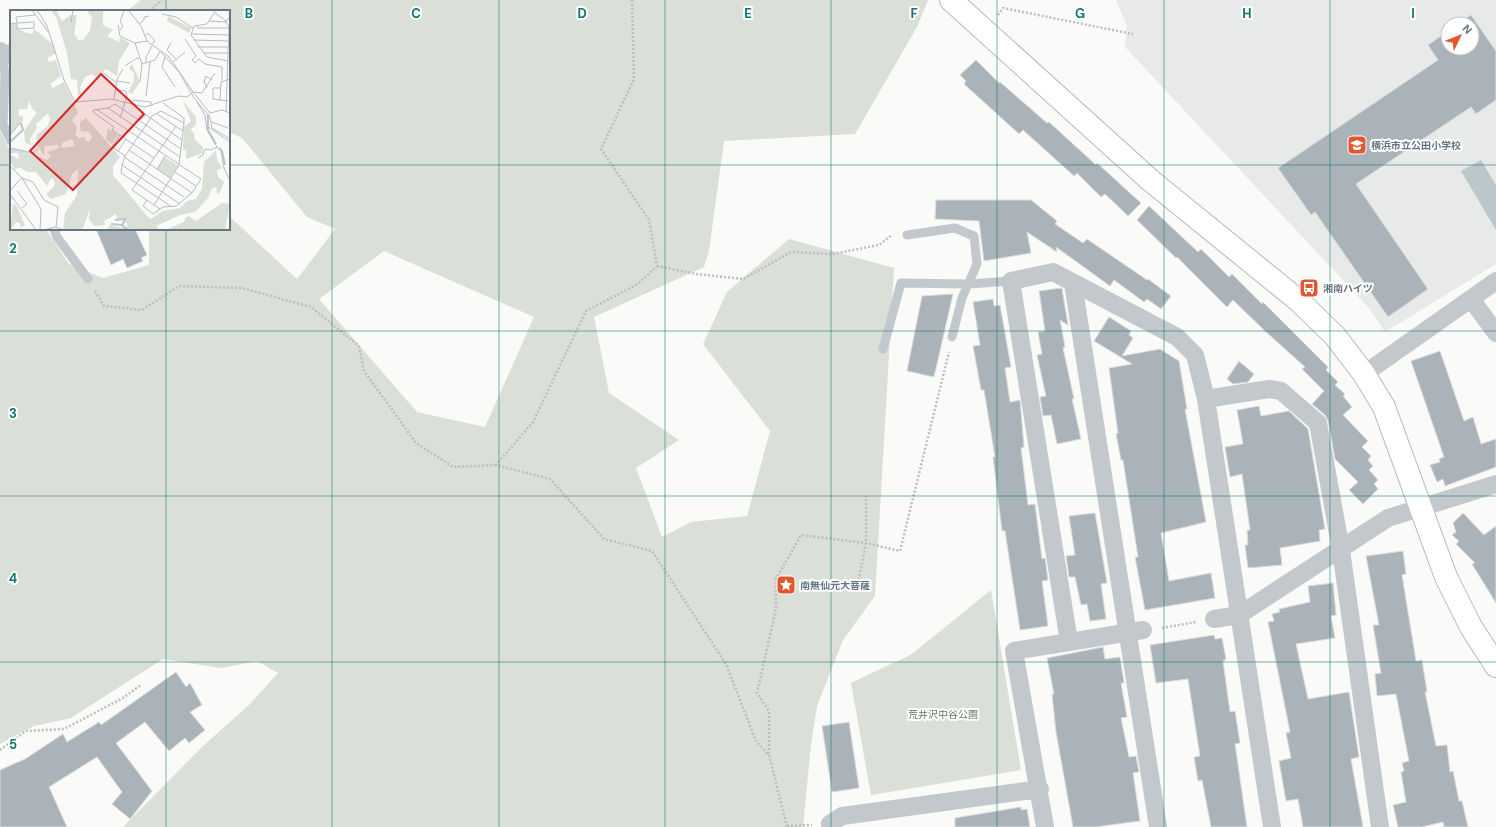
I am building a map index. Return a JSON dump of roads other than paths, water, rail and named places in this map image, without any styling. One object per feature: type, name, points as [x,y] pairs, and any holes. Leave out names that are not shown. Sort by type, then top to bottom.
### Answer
[{"type":"street","points":[[951,0],[1150,180],[1299,301],[1335,336],[1364,374],[1384,407],[1420,508],[1449,583],[1471,627],[1496,666]]},
{"type":"street","points":[[1069,642],[1011,281],[1053,272],[1177,338],[1195,355],[1206,399],[1272,827]]},
{"type":"street","points":[[1364,374],[1496,281]]},
{"type":"street","points":[[1073,283],[1136,632],[1158,827]]},
{"type":"street","points":[[1471,300],[1496,333]]},
{"type":"street","points":[[1206,399],[1269,389],[1281,391],[1318,423],[1341,550],[1380,827]]},
{"type":"street","points":[[1214,619],[1239,615],[1388,518],[1496,484]]},
{"type":"street","points":[[1045,827],[1040,789],[1014,651],[1136,632]]},
{"type":"street","points":[[831,825],[842,816],[1040,789]]},
{"type":"lane","points":[[5,53],[3,125],[10,139]]},
{"type":"lane","points":[[907,235],[955,228],[974,236],[976,264],[962,298],[952,337]]},
{"type":"lane","points":[[54,230],[57,237],[88,278]]},
{"type":"lane","points":[[883,349],[901,283],[969,284],[1011,281]]},
{"type":"place","name":"横浜市立公田小学校","points":[[1357,145]]},
{"type":"place","name":"湘南ハイツ","points":[[1309,288]]},
{"type":"place","name":"南無仙元大菩薩","points":[[786,585]]},
{"type":"park label","name":"荒井沢中谷公園","points":[[943,714]]}]
